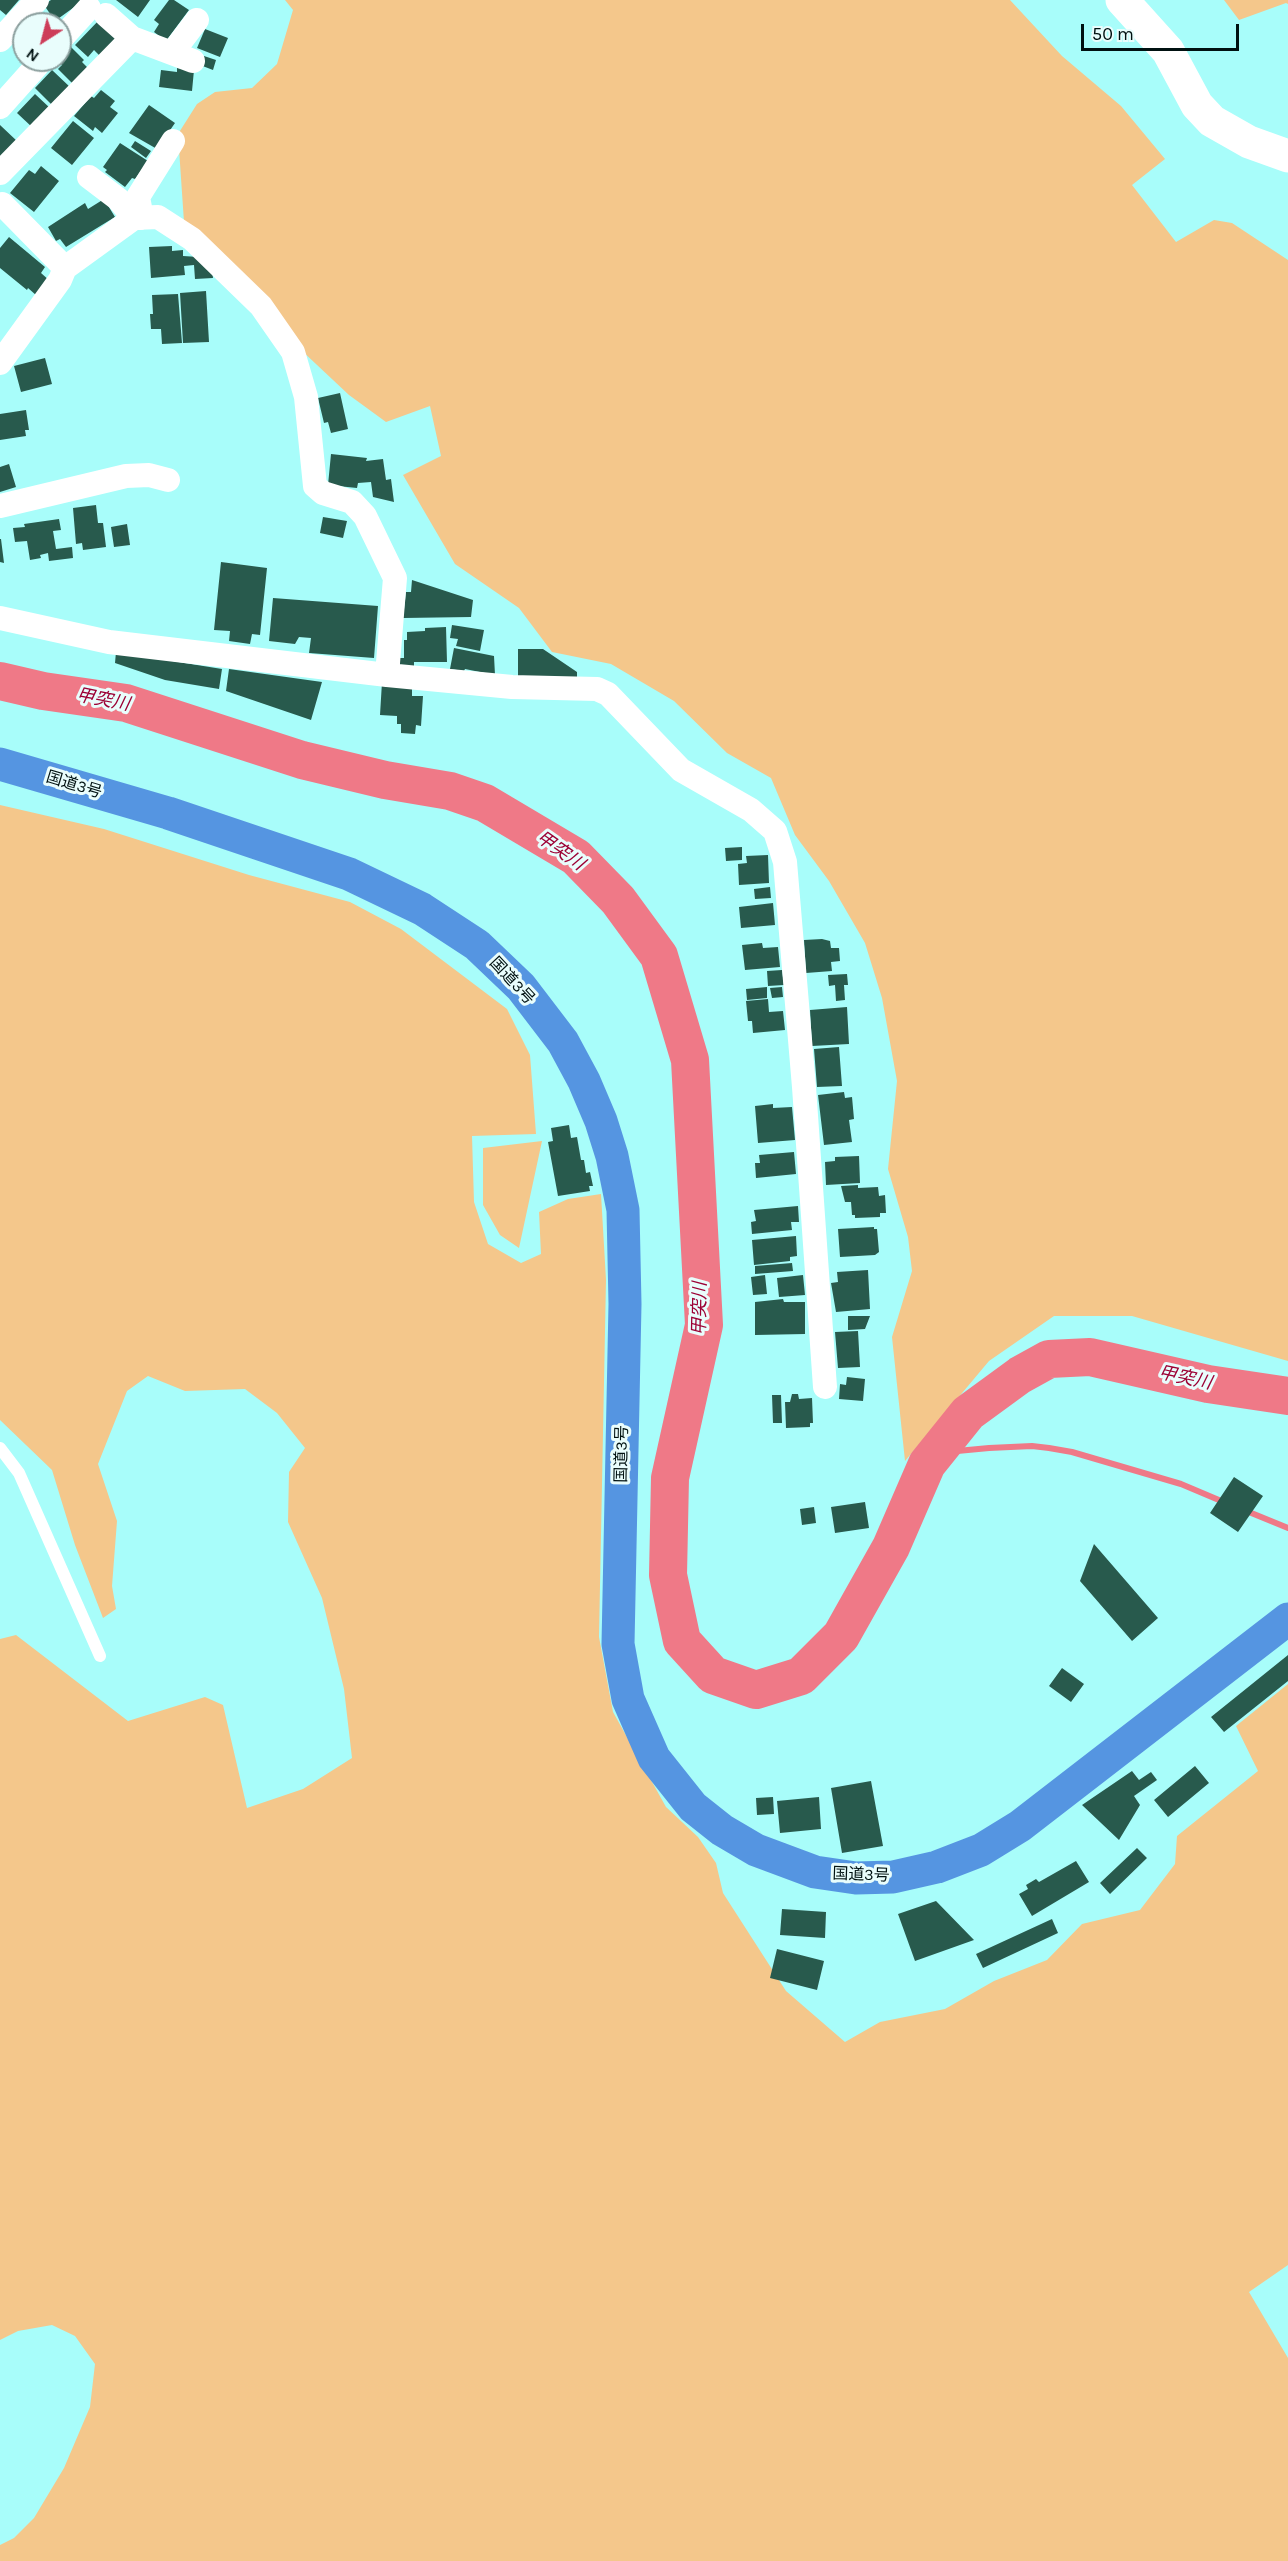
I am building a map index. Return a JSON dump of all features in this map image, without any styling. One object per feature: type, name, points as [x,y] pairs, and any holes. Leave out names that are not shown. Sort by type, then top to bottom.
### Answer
[{"type":"highway","name":"国道3号","points":[[0,764],[168,813],[349,874],[422,909],[451,926],[485,952],[521,987],[563,1042],[584,1081],[601,1121],[612,1156],[623,1210],[625,1304],[618,1644],[628,1700],[654,1758],[693,1807],[722,1830],[756,1850],[816,1872],[856,1878],[893,1877],[937,1868],[981,1850],[1020,1826],[1288,1619]]},
{"type":"street","points":[[3,30],[37,0]]},
{"type":"street","points":[[1122,0],[1168,51],[1197,105],[1212,121],[1249,142],[1288,156]]},
{"type":"street","points":[[72,31],[98,12],[132,38],[183,57],[198,20]]},
{"type":"street","points":[[0,174],[132,38]]},
{"type":"street","points":[[0,106],[31,72]]},
{"type":"street","points":[[138,218],[138,197],[172,141]]},
{"type":"street","points":[[89,177],[138,218]]},
{"type":"street","points":[[1,204],[65,268]]},
{"type":"street","points":[[0,363],[60,280],[65,268],[138,218],[158,217],[192,239],[261,306],[293,352],[306,397],[315,486],[323,493],[352,502],[365,516],[395,578],[387,675]]},
{"type":"street","points":[[0,506],[126,476],[149,475],[168,480]]},
{"type":"street","points":[[0,618],[109,642],[387,675],[512,687],[597,689],[608,694],[681,770],[751,810],[775,831],[785,862],[805,1098],[825,1387]]},
{"type":"lane","points":[[0,1448],[19,1473],[100,1656]]},
{"type":"shaded area","points":[[285,0],[1010,0],[1062,56],[1121,106],[1165,159],[1132,185],[1176,242],[1214,220],[1232,223],[1288,260],[1288,1361],[1132,1316],[1054,1316],[989,1361],[905,1461],[892,1337],[912,1271],[908,1237],[888,1169],[897,1081],[882,998],[865,943],[829,881],[795,835],[771,778],[727,753],[674,701],[611,664],[552,652],[519,608],[455,564],[403,475],[441,456],[430,406],[386,422],[349,395],[300,349],[184,222],[178,134],[197,104],[215,92],[252,88],[277,64],[293,10]]},
{"type":"shaded area","points":[[1224,0],[1288,0],[1288,4],[1239,20]]},
{"type":"shaded area","points":[[0,805],[104,829],[249,875],[350,902],[401,929],[507,1009],[530,1055],[536,1134],[472,1136],[474,1202],[488,1244],[521,1263],[541,1254],[539,1212],[568,1199],[601,1194],[606,1280],[599,1637],[613,1712],[666,1807],[698,1837],[716,1863],[723,1893],[786,1991],[845,2042],[880,2022],[945,2009],[994,1981],[1047,1960],[1082,1924],[1140,1910],[1175,1864],[1177,1836],[1258,1771],[1236,1726],[1288,1684],[1288,2265],[1249,2292],[1288,2358],[1288,2561],[0,2561],[0,2545],[14,2538],[34,2518],[64,2468],[90,2407],[95,2364],[75,2336],[52,2325],[18,2331],[0,2340],[0,1639],[16,1635],[128,1721],[205,1697],[223,1705],[247,1808],[303,1789],[352,1758],[344,1689],[322,1598],[288,1522],[289,1472],[305,1448],[277,1413],[245,1389],[185,1391],[148,1376],[127,1391],[98,1464],[117,1521],[112,1586],[116,1609],[103,1618],[75,1545],[52,1470],[0,1420]]},
{"type":"shaded area","points":[[542,1141],[519,1248],[500,1235],[483,1205],[483,1148]]},
{"type":"building","points":[[0,0],[19,0],[6,15],[0,10]]},
{"type":"building","points":[[51,0],[84,0],[67,12],[49,12],[44,5]]},
{"type":"building","points":[[116,0],[150,0],[138,17]]},
{"type":"building","points":[[169,0],[174,0],[189,10],[166,41],[154,32],[159,24],[154,20]]},
{"type":"building","points":[[100,19],[119,38],[101,57],[94,50],[88,57],[75,45]]},
{"type":"building","points":[[205,29],[228,38],[220,57],[197,48]]},
{"type":"building","points":[[72,48],[89,69],[74,85],[61,72],[72,72]]},
{"type":"building","points":[[204,56],[216,60],[213,70],[200,65]]},
{"type":"building","points":[[177,68],[194,70],[192,91],[159,87],[161,70],[177,72]]},
{"type":"building","points":[[50,72],[54,72],[71,88],[53,106],[35,88]]},
{"type":"building","points":[[101,90],[115,101],[110,107],[118,113],[102,133],[95,127],[93,131],[74,116],[91,96],[94,98]]},
{"type":"building","points":[[35,94],[51,109],[33,128],[17,113]]},
{"type":"building","points":[[149,105],[175,123],[157,149],[129,133]]},
{"type":"building","points":[[73,121],[94,138],[72,165],[51,148]]},
{"type":"building","points":[[0,125],[18,142],[0,161]]},
{"type":"building","points":[[135,141],[151,151],[146,158],[131,147]]},
{"type":"building","points":[[120,143],[148,161],[135,179],[132,178],[125,187],[105,172],[107,170],[103,167]]},
{"type":"building","points":[[41,166],[59,181],[34,212],[10,193],[29,170],[35,174]]},
{"type":"building","points":[[104,199],[115,217],[66,247],[60,239],[56,241],[48,227],[85,203],[88,209]]},
{"type":"building","points":[[9,237],[45,267],[41,273],[50,281],[37,296],[0,268],[0,248]]},
{"type":"building","points":[[172,246],[172,251],[183,250],[183,256],[199,257],[212,270],[213,278],[195,279],[194,265],[184,266],[185,275],[151,278],[149,247]]},
{"type":"building","points":[[206,291],[209,342],[183,343],[180,293]]},
{"type":"building","points":[[178,294],[182,343],[162,344],[161,329],[151,329],[152,295]]},
{"type":"building","points":[[45,358],[52,384],[21,392],[14,366]]},
{"type":"building","points":[[340,393],[348,429],[331,433],[328,422],[324,423],[318,398]]},
{"type":"building","points":[[26,410],[29,430],[25,430],[26,436],[0,440],[0,414]]},
{"type":"building","points":[[331,454],[367,458],[366,461],[383,459],[386,480],[391,479],[394,502],[373,497],[371,482],[358,483],[357,488],[328,485]]},
{"type":"building","points":[[9,464],[16,487],[0,492],[0,467]]},
{"type":"building","points":[[96,505],[98,523],[103,523],[106,547],[83,550],[82,543],[76,544],[73,508]]},
{"type":"building","points":[[323,517],[347,521],[343,538],[320,533]]},
{"type":"building","points":[[59,519],[61,530],[53,531],[56,549],[72,547],[73,558],[49,561],[48,553],[40,555],[41,558],[30,560],[27,541],[15,542],[13,528],[25,527],[24,524]]},
{"type":"building","points":[[127,524],[130,545],[114,547],[111,527]]},
{"type":"building","points":[[1,539],[4,563],[0,562]]},
{"type":"building","points":[[221,562],[267,568],[260,635],[252,634],[250,644],[229,641],[230,631],[214,630]]},
{"type":"building","points":[[412,580],[473,600],[471,617],[403,618],[406,592],[411,592]]},
{"type":"building","points":[[273,598],[378,606],[374,658],[309,653],[311,638],[299,637],[295,644],[269,641]]},
{"type":"building","points":[[452,625],[484,630],[480,651],[456,646],[458,639],[450,638]]},
{"type":"building","points":[[446,627],[447,662],[414,662],[414,667],[400,666],[400,658],[404,658],[404,640],[407,640],[407,632]]},
{"type":"building","points":[[454,648],[494,656],[495,675],[465,669],[464,671],[450,669]]},
{"type":"building","points":[[518,649],[543,649],[577,672],[577,679],[518,679]]},
{"type":"building","points":[[116,652],[222,669],[219,689],[165,680],[115,663]]},
{"type":"building","points":[[229,669],[322,682],[311,720],[226,691]]},
{"type":"building","points":[[382,682],[412,684],[412,696],[423,696],[421,726],[416,725],[415,734],[401,733],[401,724],[397,724],[397,716],[380,715]]},
{"type":"building","points":[[742,847],[742,860],[726,861],[725,848]]},
{"type":"building","points":[[768,855],[769,883],[739,885],[738,864],[747,863],[746,856]]},
{"type":"building","points":[[770,887],[771,898],[755,899],[754,889]]},
{"type":"building","points":[[773,903],[775,925],[741,928],[739,907]]},
{"type":"building","points":[[804,940],[830,941],[831,948],[839,948],[840,961],[831,962],[832,971],[806,973]]},
{"type":"building","points":[[762,943],[763,948],[778,947],[780,967],[745,970],[742,945]]},
{"type":"building","points":[[782,970],[784,985],[768,986],[767,971]]},
{"type":"building","points":[[847,974],[848,985],[844,985],[845,1000],[836,1001],[835,985],[829,986],[828,975]]},
{"type":"building","points":[[767,987],[767,998],[747,1000],[746,989]]},
{"type":"building","points":[[782,987],[783,997],[772,998],[770,988]]},
{"type":"building","points":[[768,999],[769,1012],[783,1011],[785,1030],[753,1033],[752,1021],[748,1021],[746,1001]]},
{"type":"building","points":[[847,1007],[849,1044],[812,1046],[810,1010]]},
{"type":"building","points":[[839,1047],[842,1086],[817,1087],[814,1049]]},
{"type":"building","points":[[844,1092],[845,1098],[852,1097],[854,1119],[849,1120],[852,1142],[824,1145],[818,1095]]},
{"type":"building","points":[[773,1104],[773,1108],[792,1107],[795,1140],[758,1143],[755,1106]]},
{"type":"building","points":[[569,1125],[571,1138],[577,1137],[581,1160],[584,1160],[586,1173],[590,1172],[593,1186],[589,1186],[590,1191],[558,1196],[548,1142],[553,1141],[551,1128]]},
{"type":"building","points":[[794,1152],[796,1174],[756,1178],[755,1163],[760,1163],[759,1155]]},
{"type":"building","points":[[859,1156],[860,1183],[826,1185],[825,1162],[835,1161],[835,1157]]},
{"type":"building","points":[[858,1185],[858,1188],[878,1187],[879,1196],[885,1195],[886,1213],[880,1213],[880,1217],[855,1218],[855,1215],[852,1215],[851,1202],[845,1202],[841,1186]]},
{"type":"building","points":[[798,1206],[799,1222],[791,1222],[792,1230],[752,1234],[751,1222],[756,1221],[754,1210]]},
{"type":"building","points":[[874,1227],[877,1229],[879,1252],[875,1255],[840,1257],[838,1229]]},
{"type":"building","points":[[796,1236],[797,1256],[790,1257],[790,1261],[754,1265],[752,1240]]},
{"type":"building","points":[[792,1263],[793,1271],[755,1274],[755,1266]]},
{"type":"building","points":[[868,1270],[870,1309],[836,1312],[831,1283],[838,1282],[837,1272]]},
{"type":"building","points":[[765,1275],[767,1294],[753,1295],[751,1277]]},
{"type":"building","points":[[803,1275],[805,1295],[779,1297],[777,1278]]},
{"type":"building","points":[[783,1299],[784,1302],[805,1302],[805,1334],[755,1335],[755,1302]]},
{"type":"building","points":[[848,1316],[870,1316],[865,1329],[848,1330]]},
{"type":"building","points":[[858,1331],[860,1367],[838,1368],[835,1332]]},
{"type":"building","points":[[847,1377],[865,1379],[863,1401],[839,1399],[840,1384],[846,1385]]},
{"type":"building","points":[[792,1394],[798,1394],[799,1399],[812,1398],[813,1423],[810,1423],[810,1427],[786,1428],[785,1402],[790,1402]]},
{"type":"building","points":[[772,1395],[781,1395],[782,1423],[773,1423]]},
{"type":"building","points":[[1234,1477],[1263,1496],[1238,1532],[1210,1513]]},
{"type":"building","points":[[865,1502],[869,1528],[835,1533],[831,1507]]},
{"type":"building","points":[[814,1507],[816,1523],[802,1525],[800,1509]]},
{"type":"building","points":[[1094,1544],[1158,1618],[1132,1641],[1080,1581]]},
{"type":"building","points":[[1288,1655],[1288,1681],[1224,1732],[1211,1717]]},
{"type":"building","points":[[1062,1668],[1084,1684],[1071,1702],[1049,1686]]},
{"type":"building","points":[[1195,1766],[1209,1783],[1168,1817],[1154,1800]]},
{"type":"building","points":[[1132,1771],[1139,1780],[1151,1772],[1157,1780],[1134,1796],[1140,1805],[1119,1840],[1082,1805]]},
{"type":"building","points":[[871,1781],[883,1846],[842,1853],[831,1788]]},
{"type":"building","points":[[773,1797],[774,1814],[757,1815],[756,1798]]},
{"type":"building","points":[[819,1797],[821,1829],[780,1833],[777,1801]]},
{"type":"building","points":[[1137,1848],[1147,1858],[1110,1894],[1100,1883]]},
{"type":"building","points":[[1076,1861],[1089,1882],[1032,1916],[1019,1894],[1028,1889],[1026,1885],[1036,1879],[1039,1882]]},
{"type":"building","points":[[936,1901],[974,1940],[915,1961],[898,1914]]},
{"type":"building","points":[[782,1909],[826,1912],[825,1938],[780,1935]]},
{"type":"building","points":[[1052,1919],[1058,1933],[983,1968],[976,1954]]},
{"type":"building","points":[[777,1949],[824,1961],[817,1990],[770,1978]]},
{"type":"waterway","name":"甲突川","points":[[0,681],[43,691],[126,703],[302,760],[385,780],[450,791],[485,803],[576,857],[618,900],[659,956],[690,1060],[704,1325],[670,1478],[668,1575],[682,1641],[713,1675],[756,1690],[801,1676],[841,1636],[891,1547],[927,1464],[968,1413],[1020,1375],[1049,1359],[1090,1357],[1208,1384],[1288,1396]]},
{"type":"waterway","points":[[936,1453],[1032,1446],[1049,1448],[1072,1452],[1181,1484],[1226,1503]]},
{"type":"waterway","points":[[1244,1510],[1288,1528]]}]
